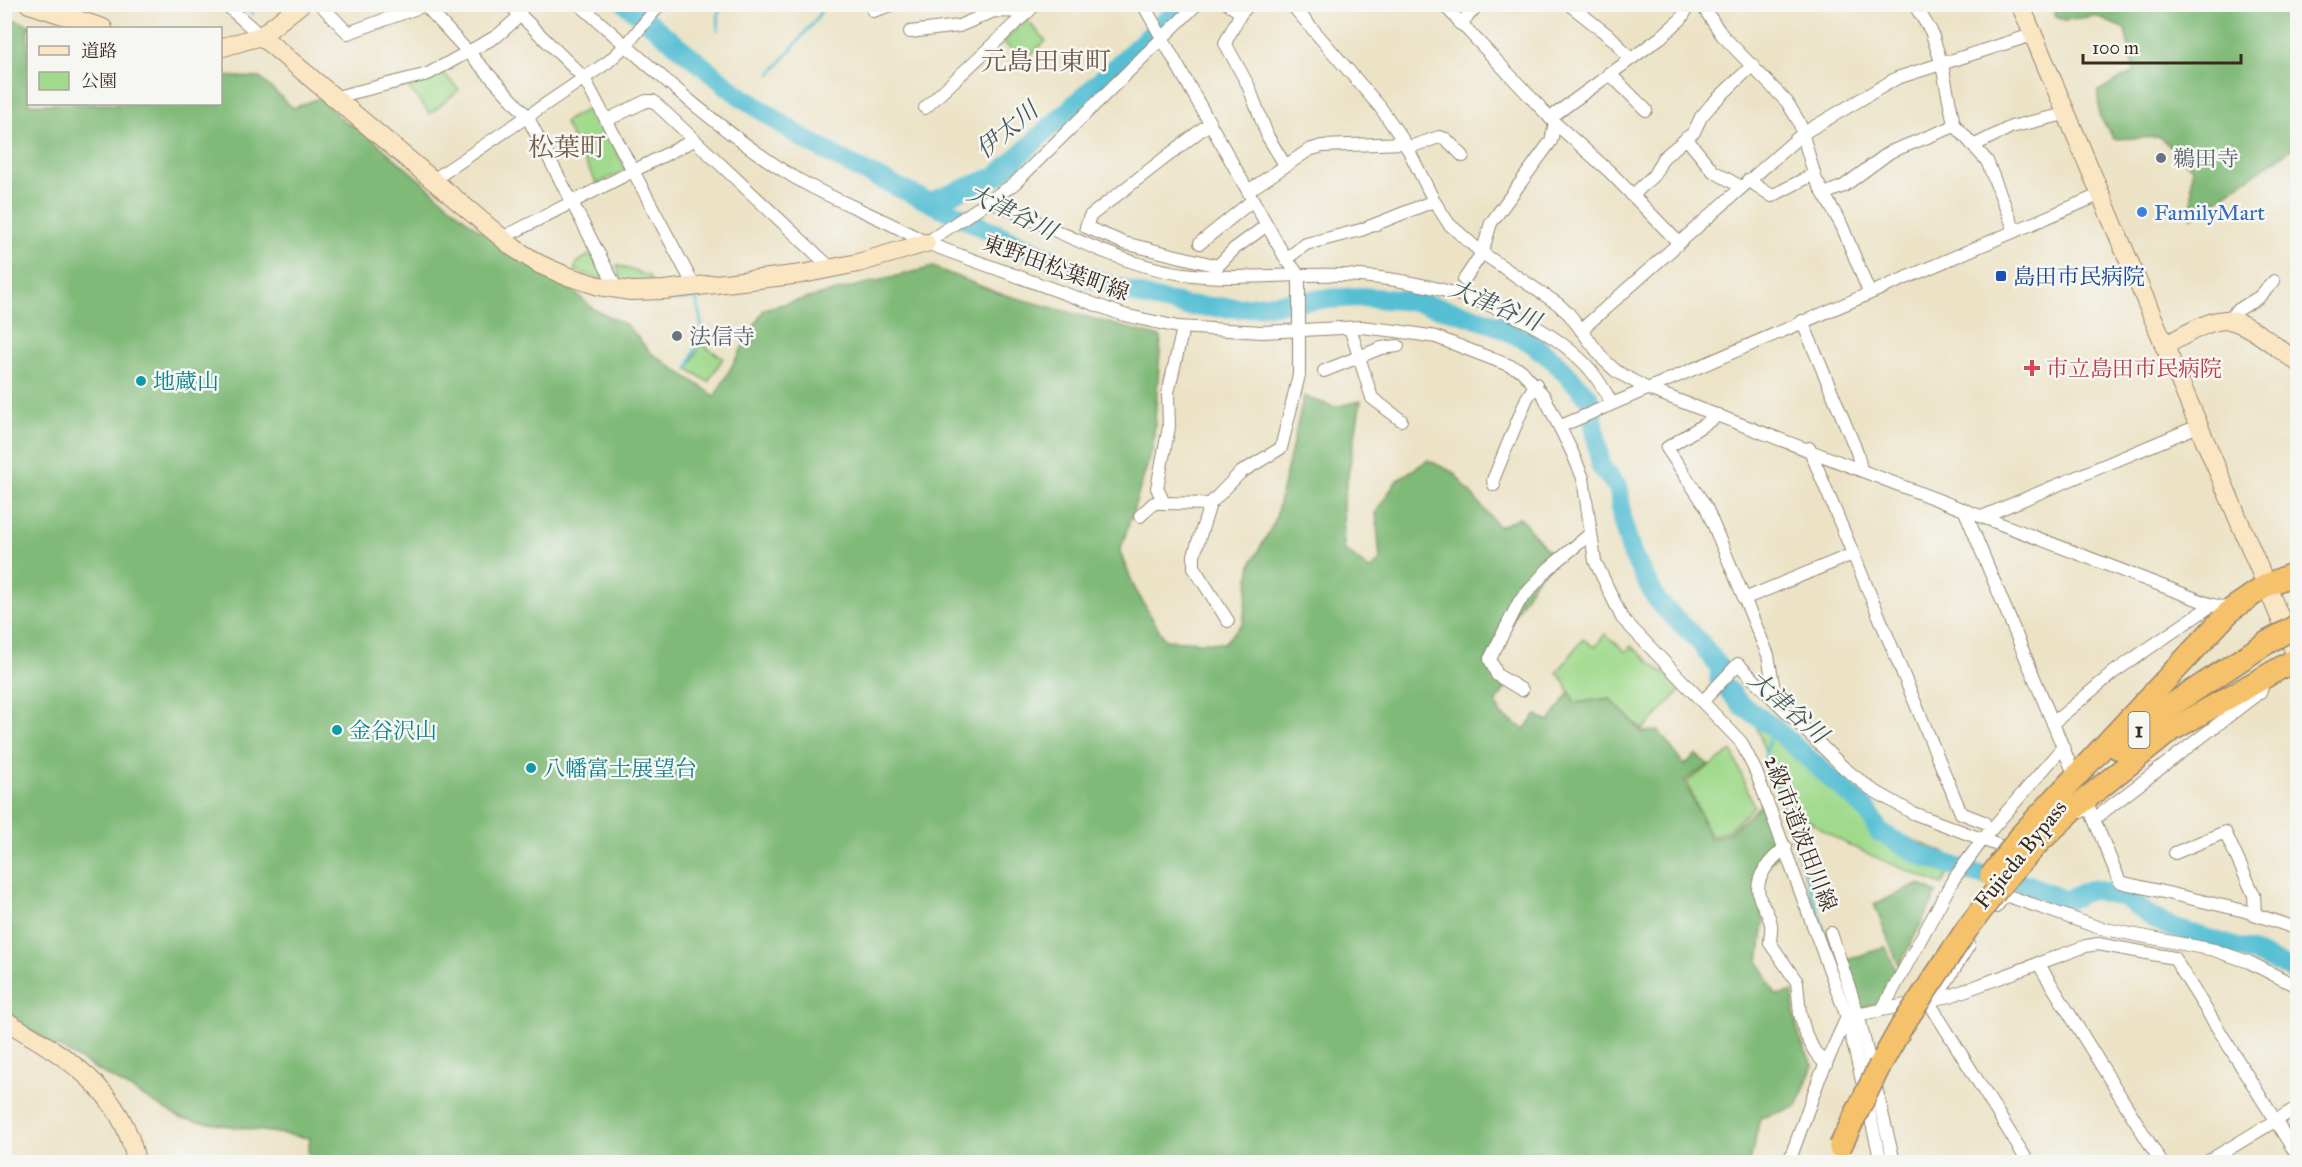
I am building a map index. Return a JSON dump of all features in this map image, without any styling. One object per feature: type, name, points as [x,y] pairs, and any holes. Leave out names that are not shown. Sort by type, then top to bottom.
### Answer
[{"type":"highway","name":"1","points":[[1902,1026],[2030,838],[2090,758],[2222,607],[2298,572]]},
{"type":"highway","name":"Fujieda Bypass","points":[[2030,838],[2069,794],[2132,736],[2221,670],[2298,625]]},
{"type":"highway","name":"1","points":[[1837,1155],[1902,1026],[1942,953],[1979,893],[2030,838],[2076,807],[2170,731],[2297,659]]},
{"type":"street","points":[[28,4],[100,27]]},
{"type":"street","points":[[225,4],[502,238],[539,264],[599,286],[642,291],[831,268],[930,241],[1014,184],[1197,4]]},
{"type":"street","points":[[222,47],[261,36],[301,4]]},
{"type":"street","points":[[320,4],[348,33],[424,5],[527,116],[617,289]]},
{"type":"street","points":[[509,4],[584,78],[694,286]]},
{"type":"street","name":"東野田松葉町線","points":[[579,4],[716,121],[783,170],[824,195],[906,231],[1125,315],[1183,328],[1262,332],[1299,328],[1350,328],[1398,331],[1436,337],[1521,370],[1536,384],[1562,426]]},
{"type":"street","points":[[433,180],[608,62],[627,44],[660,4]]},
{"type":"street","points":[[873,11],[894,4]]},
{"type":"street","points":[[1143,4],[1267,225],[1299,277],[1299,375],[1281,448],[1240,473],[1210,504],[1194,555],[1194,568],[1228,621]]},
{"type":"street","points":[[1228,4],[1245,9],[1225,43],[1248,85],[1268,137],[1285,165]]},
{"type":"street","points":[[1291,4],[1380,107],[1406,145],[1434,201],[1449,224],[1482,253],[1558,304],[1604,360],[1616,371],[1646,388],[1809,448],[2222,607]]},
{"type":"street","points":[[1443,4],[1552,121],[1610,172],[1679,243]]},
{"type":"street","points":[[1460,24],[1479,4]]},
{"type":"street","points":[[1464,280],[1482,253],[1491,223],[1551,141],[1552,121],[1629,58],[1661,38],[1681,19],[1690,4]]},
{"type":"street","points":[[1701,4],[1722,35],[1787,102],[1799,122],[1814,174],[1842,226],[1869,292]]},
{"type":"street","points":[[1914,4],[1931,31],[1942,65],[1955,126],[1975,145],[1987,161],[2015,231]]},
{"type":"street","points":[[2020,4],[2297,659]]},
{"type":"street","points":[[1570,5],[1614,40],[1629,58]]},
{"type":"street","points":[[910,32],[959,26],[994,11],[1032,8]]},
{"type":"street","points":[[925,108],[1032,8]]},
{"type":"street","points":[[336,97],[428,74],[497,36],[520,15]]},
{"type":"street","points":[[1581,330],[1802,134],[1897,78],[2032,35]]},
{"type":"street","points":[[1632,196],[1654,175],[1663,158],[1694,132],[1701,117],[1712,104],[1753,65]]},
{"type":"street","points":[[1609,74],[1646,110]]},
{"type":"street","points":[[607,120],[646,101],[653,101],[831,268]]},
{"type":"street","points":[[1975,145],[2011,127],[2065,114]]},
{"type":"street","points":[[1210,123],[1090,216],[1086,227],[1124,243],[1218,266],[1234,249],[1267,225]]},
{"type":"street","points":[[1824,194],[1844,186],[1868,166],[1890,152],[1955,126]]},
{"type":"street","points":[[1200,243],[1285,165],[1309,150],[1322,146],[1406,145],[1438,137],[1446,140],[1463,156]]},
{"type":"street","points":[[1686,138],[1713,171],[1772,196],[1814,174]]},
{"type":"street","points":[[502,238],[694,140]]},
{"type":"street","points":[[1562,426],[2099,195]]},
{"type":"street","points":[[1287,259],[1306,244],[1361,230],[1434,201]]},
{"type":"street","points":[[987,202],[1137,263],[1183,274],[1240,278],[1346,275],[1422,286],[1501,310],[1550,336],[1570,351],[1598,379],[1609,404]]},
{"type":"street","points":[[2232,320],[2235,312],[2259,297],[2274,281]]},
{"type":"street","points":[[2164,346],[2211,324],[2232,320],[2298,362]]},
{"type":"street","points":[[1802,321],[1857,452],[1861,469]]},
{"type":"street","points":[[1164,503],[1157,488],[1169,427],[1168,393],[1183,328]]},
{"type":"street","points":[[1350,328],[1372,398],[1401,420]]},
{"type":"street","points":[[1324,371],[1348,363],[1358,356],[1382,348],[1398,346]]},
{"type":"street","points":[[1494,485],[1493,480],[1497,470],[1536,384]]},
{"type":"street","points":[[1719,415],[1667,448],[1706,507],[1767,655],[1776,701]]},
{"type":"street","name":"2級市道波田川線","points":[[1562,426],[1583,478],[1590,534],[1603,581],[1623,618],[1636,636],[1703,701],[1741,742],[1760,780],[1853,1015],[1881,1162]]},
{"type":"street","points":[[1984,516],[2198,426]]},
{"type":"street","points":[[1809,448],[1961,813],[1984,822]]},
{"type":"street","points":[[1140,516],[1154,503],[1210,504]]},
{"type":"street","points":[[1964,508],[2072,769]]},
{"type":"street","points":[[1522,690],[1497,675],[1490,659],[1519,602],[1548,569],[1590,534]]},
{"type":"street","points":[[1744,599],[1853,554]]},
{"type":"street","points":[[2053,723],[2114,672],[2222,607]]},
{"type":"street","points":[[1703,701],[1738,664],[1844,768],[1871,789],[1913,813],[2003,850],[2037,855],[2088,806],[2120,882],[2255,914],[2298,929]]},
{"type":"street","points":[[2094,819],[2260,692],[2266,675]]},
{"type":"street","points":[[1883,1008],[1953,880],[1982,841],[2063,747]]},
{"type":"street","points":[[2175,853],[2225,832],[2254,894],[2255,914]]},
{"type":"street","points":[[1786,847],[1772,859],[1763,872],[1757,886],[1759,897],[1772,926],[1770,943],[1797,982],[1800,1014],[1806,1035],[1815,1052],[1826,1065]]},
{"type":"street","points":[[1932,998],[1980,927],[2005,895],[2100,928],[2214,950],[2249,962],[2298,987]]},
{"type":"street","points":[[1831,933],[1894,1162]]},
{"type":"street","points":[[1789,1162],[1826,1065],[1853,1015],[1950,996],[2038,963],[2098,944],[2174,958],[2298,1157]]},
{"type":"street","points":[[2038,963],[2161,1162]]},
{"type":"street","points":[[1932,998],[2028,1162]]},
{"type":"street","points":[[4,1020],[59,1053],[88,1075],[114,1106],[130,1140],[135,1162]]},
{"type":"street","points":[[2208,1162],[2298,1107]]},
{"type":"green space","points":[[2054,5],[2297,5],[2297,145],[2192,217],[2192,168],[2160,137],[2114,139],[2099,115],[2098,91],[2134,72],[2125,29],[2095,16],[2065,20],[2055,16]]},
{"type":"green space","points":[[4,16],[34,27],[27,27],[27,105],[222,105],[222,76],[260,78],[293,108],[319,98],[346,123],[358,127],[476,228],[559,279],[595,310],[627,325],[650,352],[715,396],[764,309],[933,267],[998,293],[1161,337],[1153,447],[1120,552],[1135,589],[1165,640],[1224,643],[1243,623],[1251,564],[1275,521],[1304,396],[1334,407],[1361,401],[1343,503],[1344,549],[1370,570],[1380,560],[1376,512],[1397,480],[1428,460],[1453,472],[1499,527],[1519,517],[1556,560],[1537,578],[1487,659],[1506,687],[1496,702],[1501,715],[1524,729],[1536,715],[1549,722],[1570,692],[1575,703],[1610,699],[1642,732],[1659,731],[1684,765],[1696,755],[1709,765],[1684,781],[1711,839],[1730,832],[1762,804],[1783,847],[1756,880],[1764,922],[1759,962],[1776,995],[1793,992],[1798,1030],[1813,1065],[1797,1107],[1760,1118],[1750,1162],[312,1162],[308,1152],[310,1138],[182,1119],[5,1016]]},
{"type":"green space","points":[[1027,20],[1046,41],[1024,60],[1003,42]]},
{"type":"green space","points":[[441,70],[459,90],[430,114],[404,82]]},
{"type":"green space","points":[[594,105],[626,170],[597,184],[564,122]]},
{"type":"green space","points":[[595,251],[609,279],[597,278],[574,270],[578,262]]},
{"type":"green space","points":[[617,265],[649,276],[652,283],[621,284]]},
{"type":"green space","points":[[701,344],[723,358],[708,382],[688,369]]},
{"type":"green space","points":[[1605,634],[1626,652],[1631,646],[1682,689],[1643,730],[1609,698],[1574,703],[1565,682],[1557,673],[1583,639],[1595,647]]},
{"type":"green space","points":[[1763,725],[1829,789],[1874,823],[1957,858],[1942,885],[1851,846],[1807,819],[1790,803],[1778,785],[1757,728]]},
{"type":"green space","points":[[1732,751],[1754,806],[1730,829],[1710,837],[1687,782]]},
{"type":"green space","points":[[1920,884],[1937,893],[1899,966],[1874,904]]},
{"type":"green space","points":[[1886,947],[1896,972],[1883,1001],[1859,1010],[1846,960]]},
{"type":"waterway","points":[[244,4],[253,14]]},
{"type":"waterway","name":"大津谷川","points":[[626,4],[736,93],[804,139],[859,169],[1098,281],[1146,297],[1187,306],[1241,308],[1308,300],[1363,297],[1411,301],[1496,325],[1530,342],[1553,360],[1590,399],[1601,467],[1619,489],[1622,520],[1632,554],[1658,602],[1698,640],[1721,669],[1719,679],[1741,705],[1773,727],[1868,811],[1879,832],[1923,856],[1977,874],[2027,884],[2065,901],[2092,889],[2124,897],[2153,918],[2176,929],[2258,954],[2298,972]]},
{"type":"waterway","points":[[718,30],[719,4]]},
{"type":"waterway","points":[[771,74],[817,18],[824,4]]},
{"type":"waterway","name":"伊太川","points":[[930,202],[997,176],[1184,4]]},
{"type":"waterway","points":[[647,299],[681,300],[696,297],[702,328],[688,369]]},
{"type":"waterway","points":[[1773,727],[1765,755],[1839,975]]},
{"type":"place","name":"鵜田寺","points":[[2161,158]]},
{"type":"place","name":"FamilyMart","points":[[2142,212]]},
{"type":"place","name":"島田市民病院","points":[[2001,276]]},
{"type":"place","name":"法信寺","points":[[677,336]]},
{"type":"place","name":"市立島田市民病院","points":[[2032,368]]},
{"type":"place","name":"地蔵山","points":[[141,381]]},
{"type":"place","name":"金谷沢山","points":[[337,730]]},
{"type":"place","name":"八幡富士展望台","points":[[531,768]]},
{"type":"district","name":"元島田東町","points":[[1046,61]]},
{"type":"district","name":"松葉町","points":[[567,147]]}]
